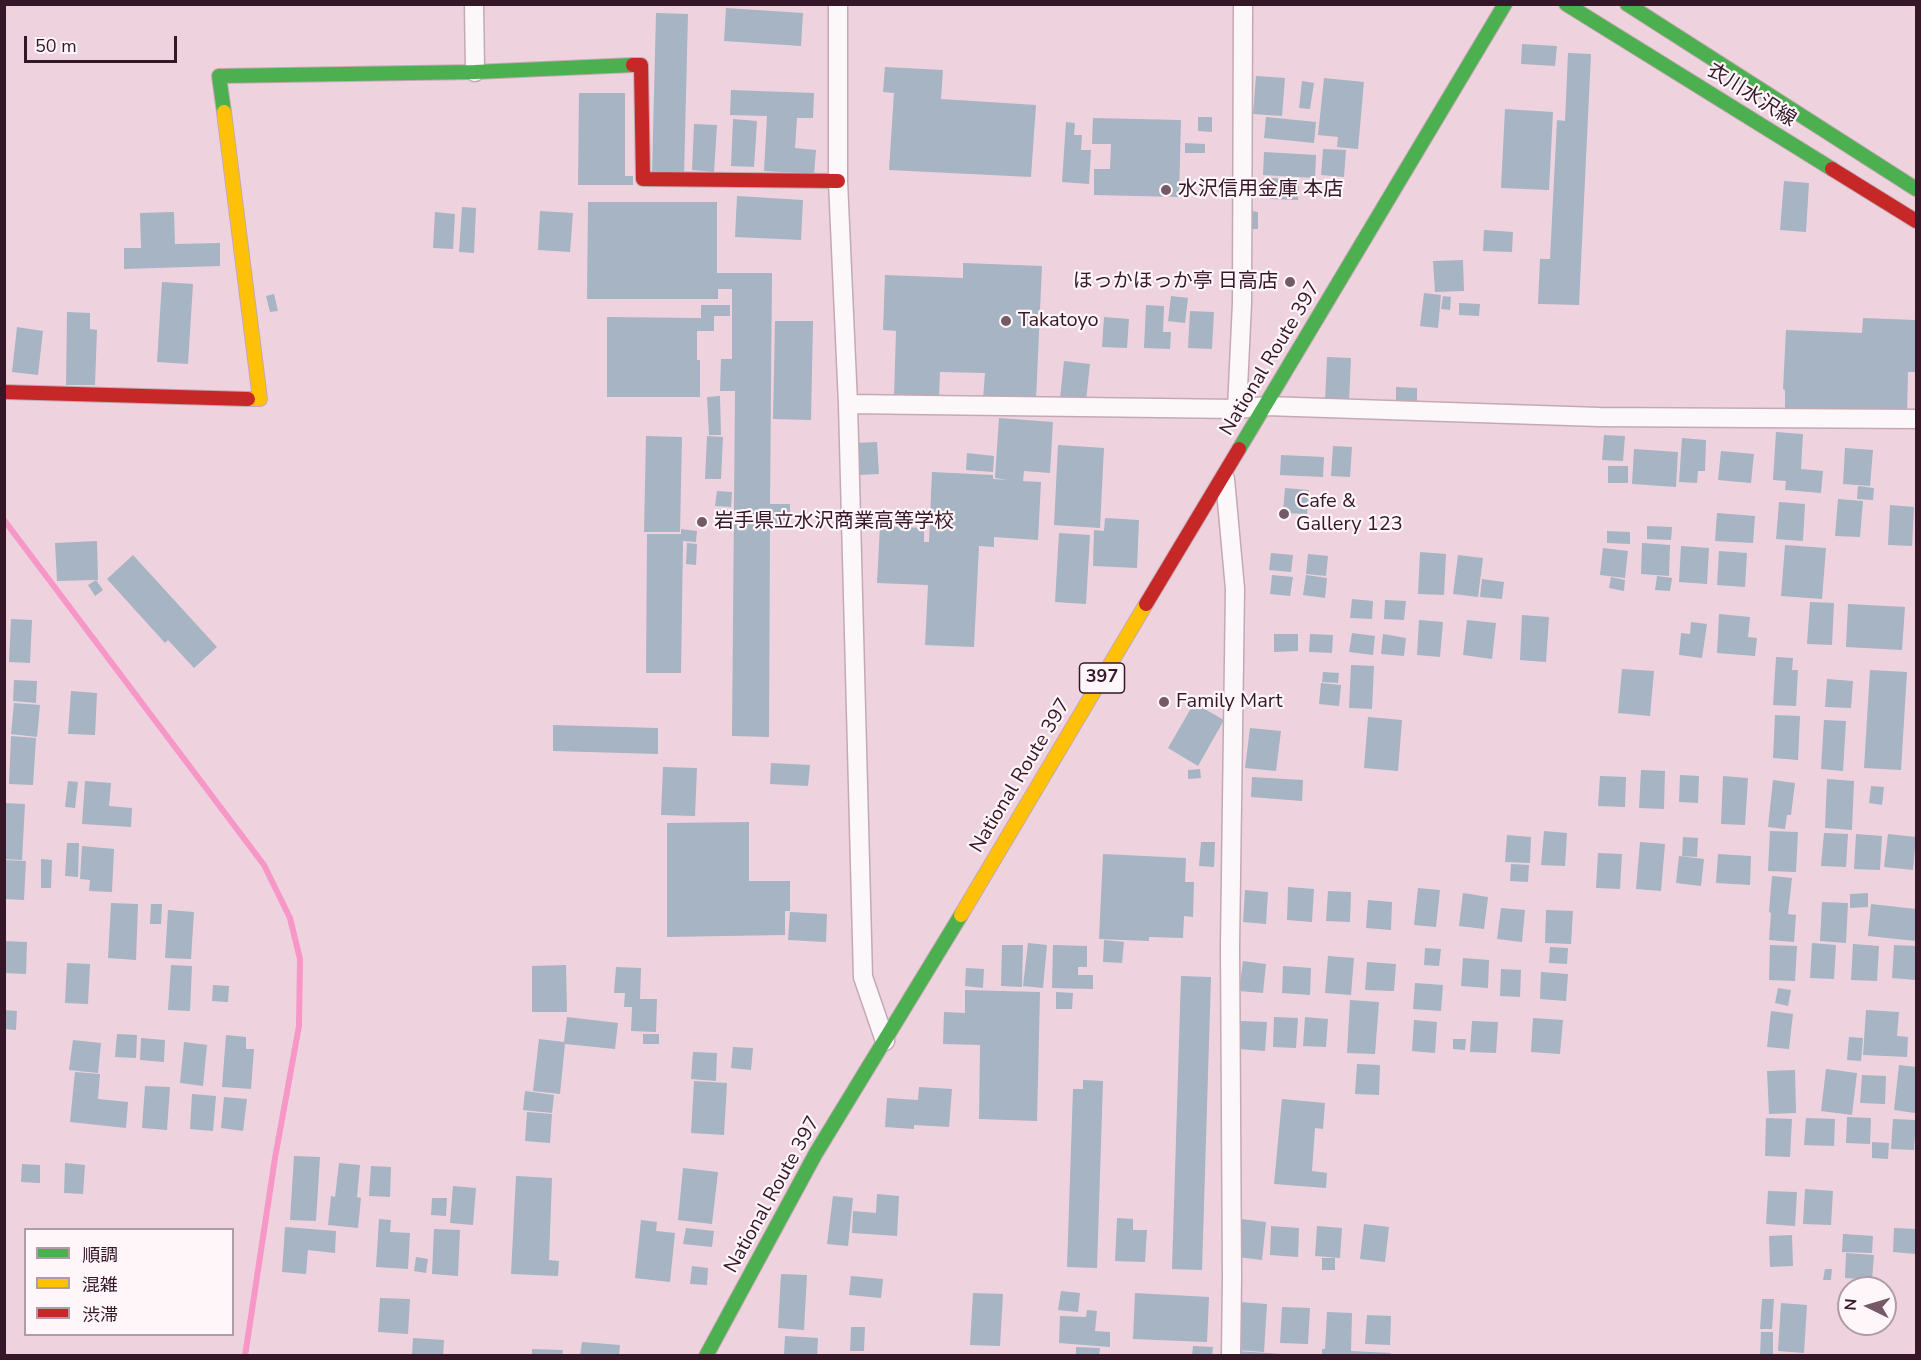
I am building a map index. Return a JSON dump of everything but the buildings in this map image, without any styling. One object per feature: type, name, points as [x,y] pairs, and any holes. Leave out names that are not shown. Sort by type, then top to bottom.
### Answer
[{"type":"main road","name":"National Route 397","points":[[706,1356],[816,1153],[1505,4]]},
{"type":"main road","name":"衣川水沢線","points":[[1566,4],[1917,220]]},
{"type":"main road","name":"衣川水沢線","points":[[1628,4],[1917,189]]},
{"type":"main road","points":[[4,392],[260,399],[219,76],[475,72],[641,65],[643,179],[838,181]]},
{"type":"street","points":[[474,4],[475,72]]},
{"type":"street","points":[[838,4],[838,181],[848,404],[863,977],[885,1041]]},
{"type":"street","points":[[1237,409],[1242,303],[1243,4]]},
{"type":"street","points":[[848,404],[1237,409],[1266,406],[1599,417],[1917,418]]},
{"type":"street","points":[[1224,473],[1235,589],[1230,946],[1231,1356]]},
{"type":"waterway","points":[[4,520],[264,865],[290,918],[300,959],[299,1026],[275,1158],[245,1356]]},
{"type":"traffic: fast","points":[[1239,449],[1505,4]]},
{"type":"traffic: fast","points":[[1566,4],[1832,169]]},
{"type":"traffic: fast","points":[[1627,4],[1916,189]]},
{"type":"traffic: fast","points":[[224,112],[219,76],[475,72],[633,65]]},
{"type":"traffic: fast","points":[[706,1356],[816,1153],[961,915]]},
{"type":"traffic: slow","points":[[224,112],[260,399],[248,399]]},
{"type":"traffic: slow","points":[[961,915],[1146,604]]},
{"type":"traffic: jam","points":[[633,65],[641,65],[643,179],[838,181]]},
{"type":"traffic: jam","points":[[1832,169],[1916,221]]},
{"type":"traffic: jam","points":[[4,392],[248,399]]},
{"type":"traffic: jam","points":[[1146,604],[1239,449]]},
{"type":"place","name":"水沢信用金庫 本店","points":[[1166,190]]},
{"type":"place","name":"ほっかほっか亭 日高店","points":[[1290,282]]},
{"type":"place","name":"Takatoyo","points":[[1006,321]]},
{"type":"place","name":"Cafe & Gallery 123","points":[[1284,514]]},
{"type":"place","name":"岩手県立水沢商業高等学校","points":[[702,522]]},
{"type":"place","name":"Family Mart","points":[[1164,702]]}]
